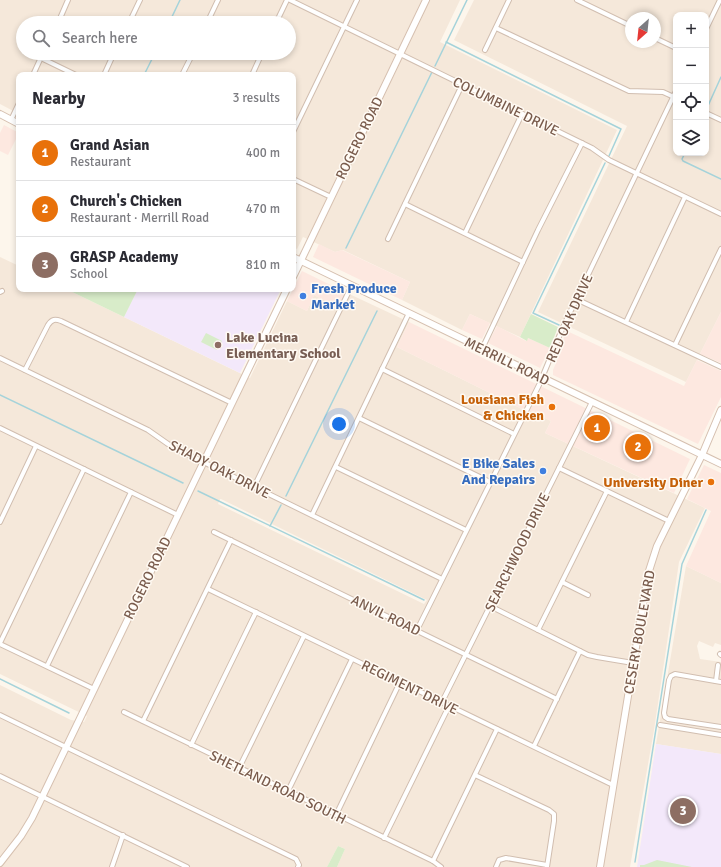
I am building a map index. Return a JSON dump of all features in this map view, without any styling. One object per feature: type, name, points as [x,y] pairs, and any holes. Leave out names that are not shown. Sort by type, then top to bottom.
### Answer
[{"type":"main road","name":"ROGERO ROAD","points":[[296,271],[426,0]]},
{"type":"main road","points":[[0,114],[16,122]]},
{"type":"main road","name":"MERRILL ROAD","points":[[296,258],[721,464]]},
{"type":"main road","name":"ROGERO ROAD","points":[[0,863],[21,836],[32,818],[286,292]]},
{"type":"main road","name":"CESERY BOULEVARD","points":[[600,867],[648,574],[657,546],[702,455],[721,410]]},
{"type":"street","points":[[61,16],[68,0]]},
{"type":"street","points":[[132,16],[140,0]]},
{"type":"street","points":[[210,16],[218,0]]},
{"type":"street","points":[[280,16],[289,0]]},
{"type":"street","name":"COLUMBINE DRIVE","points":[[289,0],[582,143],[609,160],[721,214]]},
{"type":"street","points":[[296,126],[357,0]]},
{"type":"street","points":[[485,50],[509,0]]},
{"type":"street","points":[[576,0],[625,23]]},
{"type":"street","points":[[709,22],[718,1]]},
{"type":"street","points":[[496,28],[629,91],[663,92],[673,96]]},
{"type":"street","points":[[661,41],[673,47]]},
{"type":"street","points":[[34,72],[40,60]]},
{"type":"street","points":[[45,60],[70,72]]},
{"type":"street","points":[[105,72],[111,60]]},
{"type":"street","points":[[184,72],[190,60]]},
{"type":"street","points":[[253,72],[259,60]]},
{"type":"street","points":[[388,239],[462,85]]},
{"type":"street","name":"RED OAK DRIVE","points":[[417,630],[542,378],[576,299],[636,173],[673,101]]},
{"type":"street","points":[[11,120],[16,109]]},
{"type":"street","points":[[465,233],[522,114]]},
{"type":"street","points":[[709,114],[721,120]]},
{"type":"street","points":[[482,349],[582,143]]},
{"type":"street","points":[[296,180],[331,197]]},
{"type":"street","points":[[626,322],[685,197]]},
{"type":"street","points":[[405,204],[523,262]]},
{"type":"street","points":[[675,345],[721,249]]},
{"type":"street","points":[[254,487],[352,286]]},
{"type":"street","points":[[576,299],[721,368]]},
{"type":"street","points":[[312,515],[409,313]]},
{"type":"street","points":[[25,370],[48,324],[51,320],[55,319],[232,404]]},
{"type":"street","name":"SHADY OAK DRIVE","points":[[0,358],[148,430],[168,444],[203,462],[442,579]]},
{"type":"street","points":[[382,370],[514,434]]},
{"type":"street","name":"SEARCHWOOD DRIVE","points":[[442,702],[592,402]]},
{"type":"street","points":[[359,418],[490,482]]},
{"type":"street","points":[[0,428],[178,515]]},
{"type":"street","points":[[0,522],[36,446]]},
{"type":"street","points":[[336,466],[466,530]]},
{"type":"street","points":[[559,468],[669,522]]},
{"type":"street","points":[[84,469],[0,643],[94,690]]},
{"type":"street","points":[[47,666],[131,492]]},
{"type":"street","points":[[538,630],[607,492]]},
{"type":"street","name":"ANVIL ROAD","points":[[214,532],[557,699]]},
{"type":"street","points":[[143,721],[231,540]]},
{"type":"street","points":[[562,582],[588,595]]},
{"type":"street","name":"REGIMENT DRIVE","points":[[208,589],[613,785]]},
{"type":"street","points":[[490,606],[580,651],[597,657],[633,663]]},
{"type":"street","points":[[191,745],[256,612]]},
{"type":"street","points":[[239,768],[304,636]]},
{"type":"street","points":[[534,746],[580,651]]},
{"type":"street","points":[[288,791],[352,659]]},
{"type":"street","points":[[716,681],[718,665]]},
{"type":"street","points":[[721,682],[675,674],[671,676],[669,680],[664,713],[665,717],[668,719],[721,727]]},
{"type":"street","points":[[336,815],[400,682]]},
{"type":"street","points":[[384,838],[449,706]]},
{"type":"street","name":"SHETLAND ROAD SOUTH","points":[[124,712],[433,861],[441,867]]},
{"type":"street","points":[[0,715],[296,859],[299,866]]},
{"type":"street","points":[[660,725],[721,735]]},
{"type":"street","points":[[433,861],[497,729]]},
{"type":"street","points":[[475,775],[549,810],[554,814],[547,866],[506,858],[499,860],[496,867]]},
{"type":"street","points":[[0,776],[185,866]]},
{"type":"street","points":[[112,867],[123,835]]},
{"type":"shaded area","points":[[0,0],[460,0],[440,42],[617,130],[520,337],[470,314],[462,330],[402,300],[410,282],[343,250],[335,252],[303,237],[296,248],[296,72],[16,72],[16,112],[0,104]]},
{"type":"shaded area","points":[[474,0],[721,0],[721,312],[686,382],[538,312],[627,126],[454,40]]},
{"type":"shaded area","points":[[4,125],[16,131],[16,139],[8,155],[0,151],[0,133]]},
{"type":"shaded area","points":[[319,244],[335,252],[342,250],[410,282],[402,300],[313,257]]},
{"type":"shaded area","points":[[0,257],[16,265],[16,292],[72,292],[250,378],[287,301],[307,311],[314,295],[338,307],[345,292],[409,322],[397,347],[522,409],[531,411],[551,421],[545,433],[705,508],[679,562],[654,730],[630,867],[337,867],[345,849],[338,846],[327,867],[0,867],[0,685],[71,720],[84,722],[87,716],[0,674]],"holes":[[[220,499],[427,600],[424,604],[218,504]]]},
{"type":"shaded area","points":[[302,271],[345,292],[338,307],[314,295],[307,311],[287,301],[292,292],[296,292],[296,283]]},
{"type":"shaded area","name":"Lake Lucina Elementary School","points":[[136,292],[280,292],[240,373],[124,317]]},
{"type":"shaded area","points":[[721,312],[721,363],[700,354]]},
{"type":"shaded area","points":[[470,314],[490,323],[482,339],[462,330]]},
{"type":"shaded area","points":[[409,322],[690,459],[674,493],[545,433],[551,421],[531,411],[522,409],[397,347]]},
{"type":"shaded area","points":[[497,326],[526,341],[528,338],[550,348],[540,368],[488,343]]},
{"type":"shaded area","points":[[567,331],[684,386],[697,360],[721,371],[721,397],[698,444],[553,375],[553,370],[563,347],[564,336]]},
{"type":"shaded area","points":[[704,465],[721,473],[721,583],[686,566],[711,511],[687,499]]},
{"type":"shaded area","points":[[686,566],[721,583],[721,645],[715,643],[713,647],[699,641],[697,646],[700,659],[721,662],[721,754],[656,744]]},
{"type":"shaded area","points":[[656,744],[721,754],[721,867],[637,867]]},
{"type":"green space","points":[[72,292],[136,292],[124,317]]},
{"type":"green space","points":[[531,314],[558,327],[550,348],[528,338],[527,341],[520,337]]},
{"type":"green space","points":[[206,333],[222,341],[217,350],[201,342]]},
{"type":"green space","points":[[338,846],[345,849],[337,867],[327,867]]},
{"type":"green space","points":[[657,860],[692,867],[640,867],[640,865]]},
{"type":"waterway","points":[[172,16],[180,0]]},
{"type":"waterway","points":[[435,66],[467,0]]},
{"type":"waterway","points":[[446,42],[621,129],[609,156]]},
{"type":"waterway","points":[[146,72],[152,60]]},
{"type":"waterway","points":[[346,248],[432,72]]},
{"type":"waterway","points":[[709,104],[721,77]]},
{"type":"waterway","points":[[684,156],[683,161],[721,179]]},
{"type":"waterway","points":[[559,325],[533,313],[605,163]]},
{"type":"waterway","points":[[286,496],[377,311]]},
{"type":"waterway","points":[[0,395],[183,483]]},
{"type":"waterway","points":[[198,491],[424,600]]},
{"type":"waterway","points":[[270,526],[281,505]]},
{"type":"waterway","points":[[635,862],[682,564],[706,510]]},
{"type":"waterway","points":[[0,679],[69,713]]},
{"type":"place","name":"Fresh Produce Market","points":[[303,296]]},
{"type":"place","name":"Lake Lucina Elementary School","points":[[218,345]]},
{"type":"place","name":"Lousiana Fish & Chicken","points":[[552,407]]},
{"type":"place","name":"Grand Asian","points":[[597,428]]},
{"type":"place","name":"Church's Chicken","points":[[638,447]]},
{"type":"place","name":"E Bike Sales And Repairs","points":[[543,471]]},
{"type":"place","name":"University Diner","points":[[711,482]]},
{"type":"place","name":"GRASP Academy","points":[[683,811]]}]
